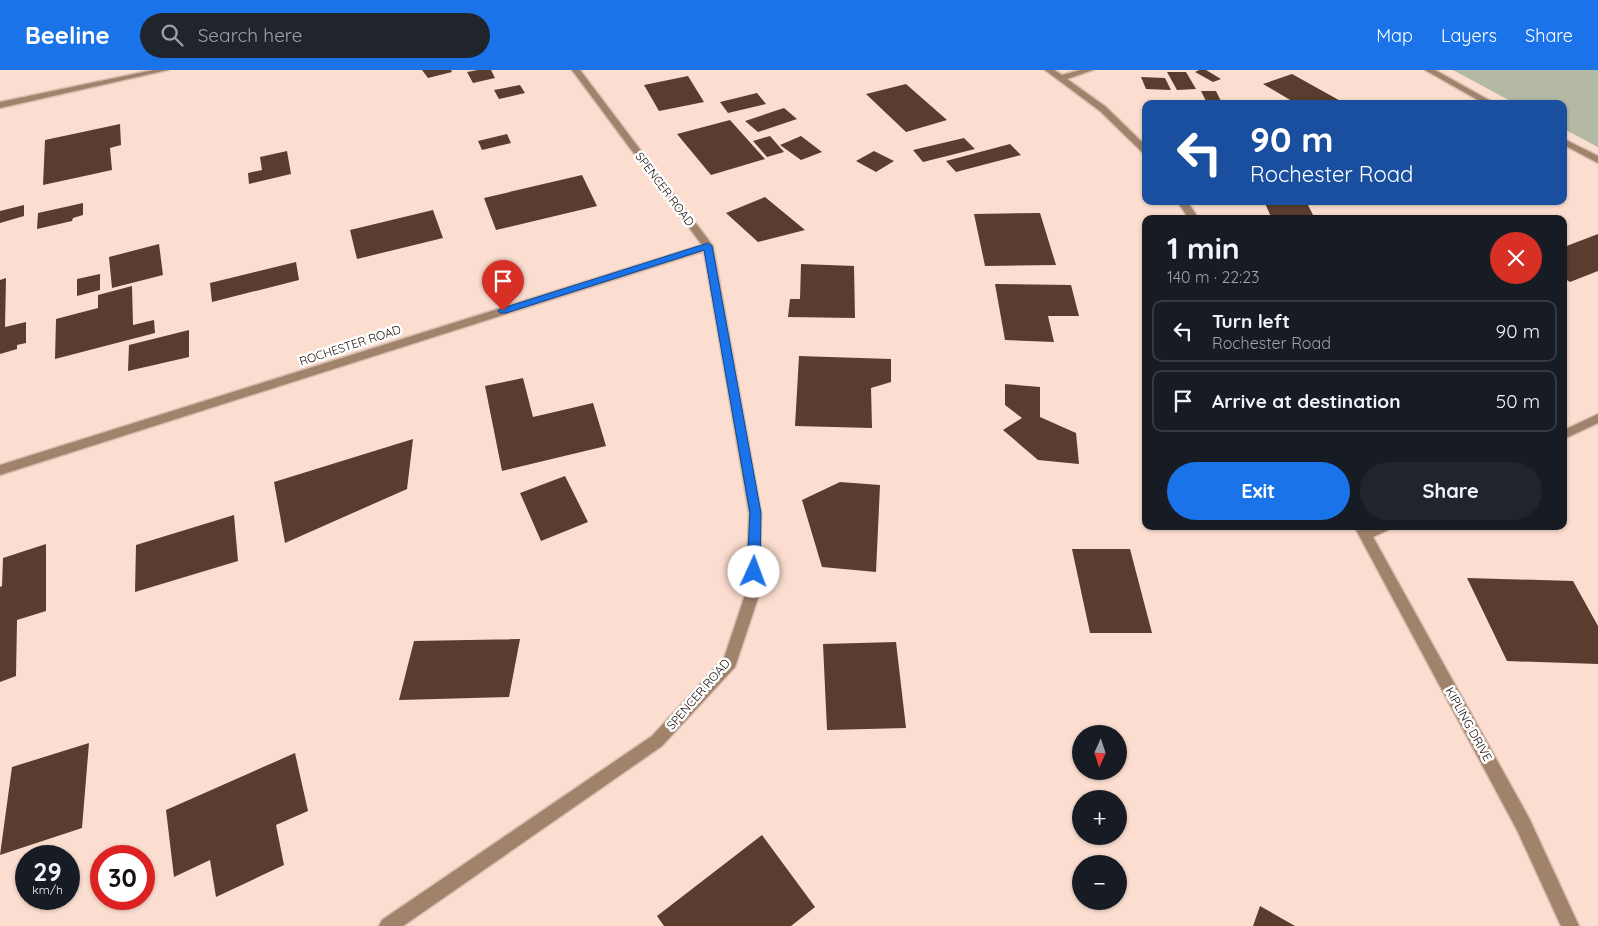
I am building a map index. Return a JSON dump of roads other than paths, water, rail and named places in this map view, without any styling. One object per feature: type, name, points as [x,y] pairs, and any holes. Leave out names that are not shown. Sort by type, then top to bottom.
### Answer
[{"type":"street","points":[[0,105],[164,70]]},
{"type":"street","name":"SPENCER ROAD","points":[[388,926],[657,741],[730,662],[753,592],[755,513],[708,246],[576,70]]},
{"type":"street","points":[[1049,70],[1103,109],[1142,148]]},
{"type":"street","points":[[1061,78],[1089,70]]},
{"type":"street","points":[[1429,70],[1485,100]]},
{"type":"street","points":[[1567,144],[1598,160]]},
{"type":"street","name":"ROCHESTER ROAD","points":[[0,470],[708,246]]},
{"type":"street","points":[[1567,434],[1598,418]]},
{"type":"street","name":"KIPLING DRIVE","points":[[1363,531],[1523,824],[1570,926]]}]
